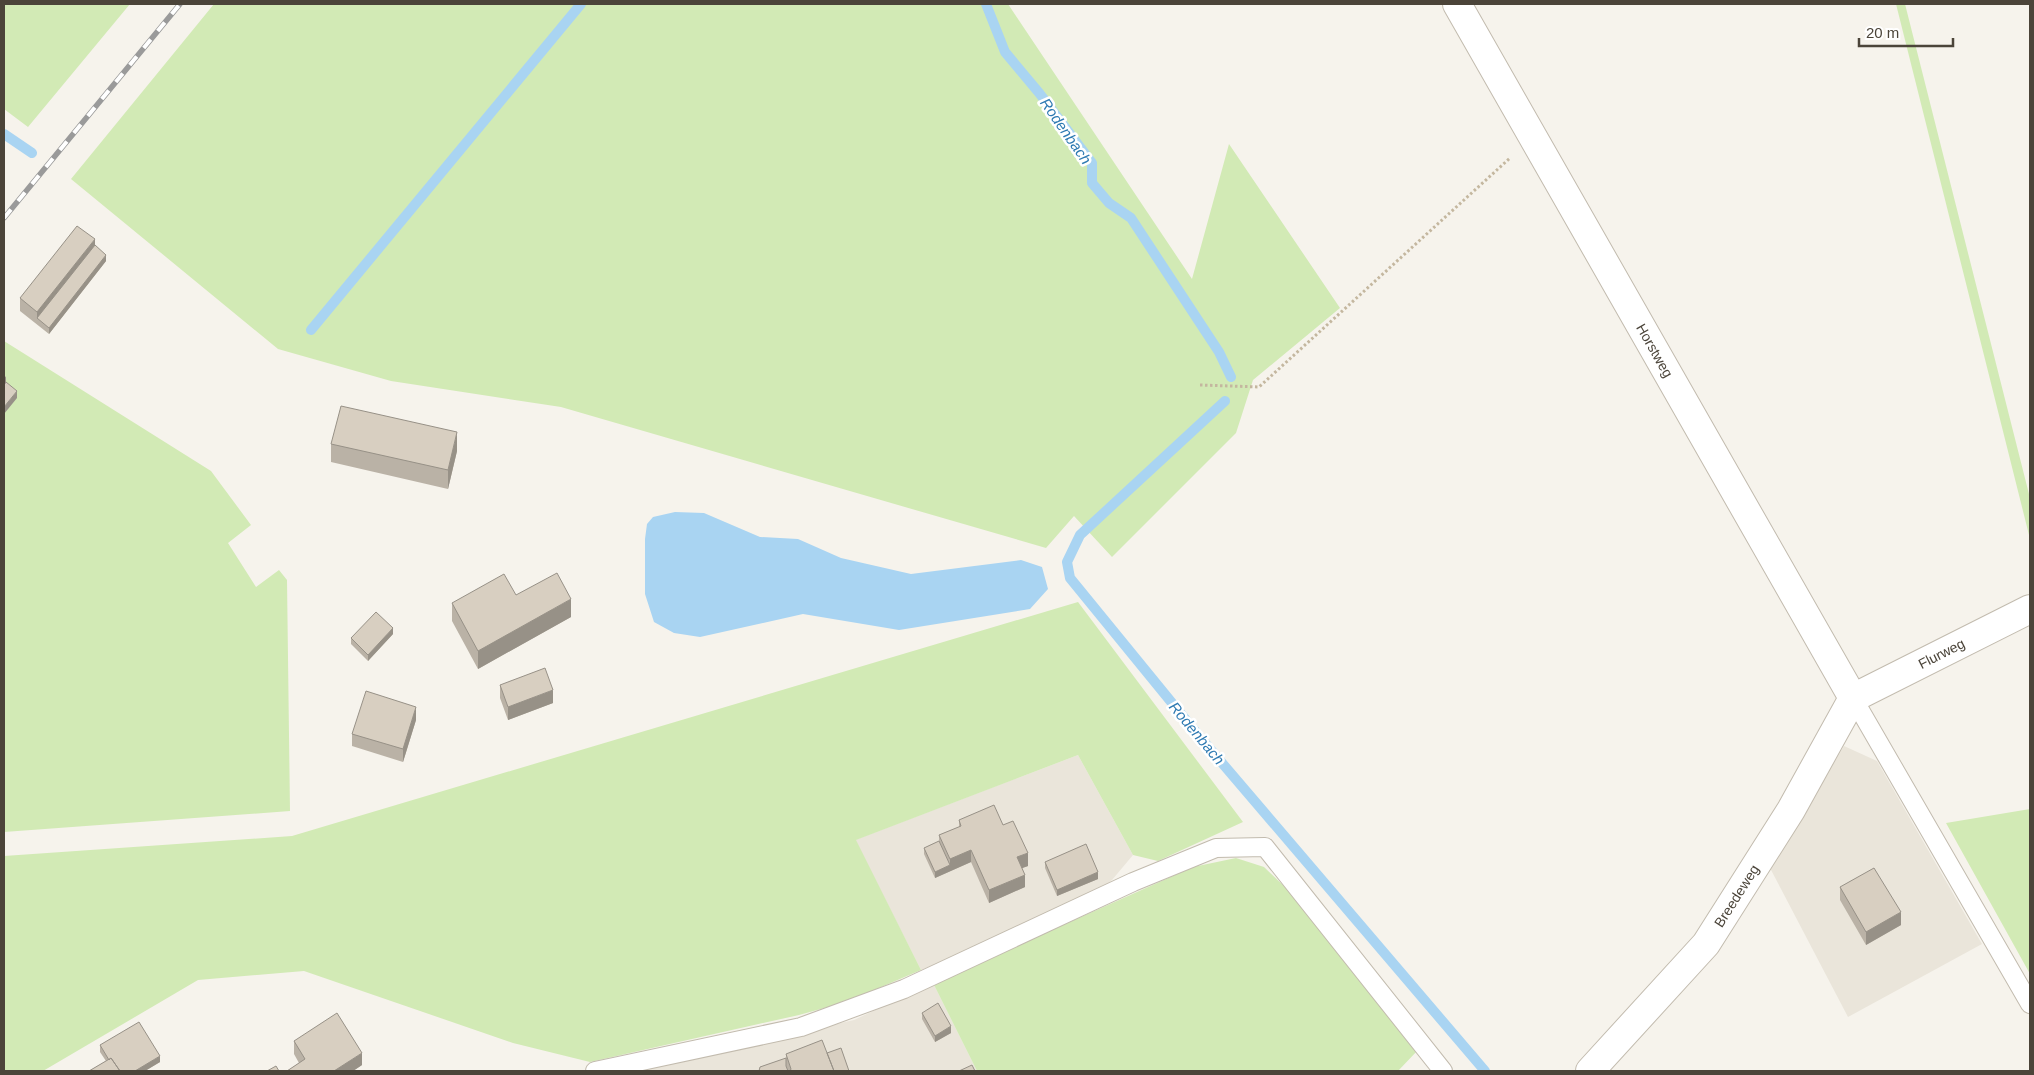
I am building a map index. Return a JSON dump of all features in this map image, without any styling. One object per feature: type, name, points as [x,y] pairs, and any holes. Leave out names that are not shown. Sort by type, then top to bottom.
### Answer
[{"type":"street","name":"Horstweg","points":[[1457,4],[1853,698]]},
{"type":"street","name":"Flurweg","points":[[1853,698],[2030,609]]},
{"type":"street","name":"Breedeweg","points":[[1590,1071],[1706,944],[1791,810],[1853,698]]},
{"type":"lane","points":[[1853,698],[2030,1004]]},
{"type":"lane","points":[[595,1071],[801,1027],[904,988],[1133,882],[1216,848],[1265,847],[1443,1071]]},
{"type":"path","points":[[1200,385],[1259,387],[1533,138]]},
{"type":"shaded area","points":[[1844,746],[1877,761],[1982,944],[1848,1017],[1770,868]]},
{"type":"shaded area","points":[[1078,755],[1133,855],[1112,880],[1091,897],[921,970],[855,840]]},
{"type":"shaded area","points":[[933,983],[977,1071],[628,1071],[854,1020]]},
{"type":"green space","points":[[4,4],[130,4],[28,127],[4,109]]},
{"type":"green space","points":[[214,4],[1008,4],[1192,279],[1229,144],[1340,308],[1253,380],[1236,433],[1112,557],[1074,516],[1046,548],[561,407],[391,381],[278,349],[71,179]]},
{"type":"green space","points":[[1896,4],[1905,4],[2030,498],[2030,539]]},
{"type":"green space","points":[[4,341],[211,471],[251,525],[228,543],[256,587],[279,570],[287,580],[290,811],[4,832]]},
{"type":"green space","points":[[1078,602],[1243,822],[1158,861],[1133,855],[1078,755],[856,840],[921,970],[846,1002],[799,1015],[590,1062],[513,1043],[304,971],[198,980],[43,1071],[4,1071],[4,856],[292,836]]},
{"type":"green space","points":[[2030,809],[2030,974],[1946,823]]},
{"type":"green space","points":[[1236,858],[1264,867],[1286,888],[1418,1050],[1398,1071],[977,1071],[933,983],[1193,867]]},
{"type":"water","points":[[675,512],[704,513],[760,537],[798,539],[841,558],[911,574],[1021,560],[1042,567],[1048,589],[1030,609],[899,630],[803,614],[700,637],[674,633],[654,622],[645,594],[645,539],[647,524],[653,517]]},
{"type":"building","points":[[77,226],[95,239],[37,312],[20,298]]},
{"type":"building","points":[[95,245],[106,255],[49,328],[37,318]]},
{"type":"building","points":[[6,382],[17,391],[4,407],[4,385]]},
{"type":"building","points":[[341,406],[457,432],[448,470],[331,444]]},
{"type":"building","points":[[557,573],[571,599],[478,651],[452,603],[504,574],[516,595]]},
{"type":"building","points":[[376,612],[393,628],[368,655],[351,638]]},
{"type":"building","points":[[545,668],[553,690],[508,707],[500,685]]},
{"type":"building","points":[[366,691],[416,707],[403,749],[352,734]]},
{"type":"building","points":[[994,805],[1003,825],[1013,821],[1028,853],[1017,857],[1025,875],[989,890],[971,850],[950,859],[939,835],[961,826],[959,820]]},
{"type":"building","points":[[939,841],[950,865],[935,872],[924,848]]},
{"type":"building","points":[[1086,844],[1098,872],[1057,890],[1045,862]]},
{"type":"building","points":[[1874,868],[1901,912],[1866,932],[1840,887]]},
{"type":"building","points":[[938,1003],[951,1026],[935,1036],[922,1013]]},
{"type":"building","points":[[337,1013],[362,1053],[334,1071],[287,1071],[305,1059],[294,1041]]},
{"type":"building","points":[[139,1022],[160,1056],[135,1071],[120,1071],[111,1058],[109,1060],[100,1045]]},
{"type":"building","points":[[822,1040],[834,1071],[790,1071],[786,1054]]},
{"type":"building","points":[[841,1048],[849,1071],[834,1071],[827,1053]]},
{"type":"building","points":[[111,1058],[120,1071],[89,1071]]},
{"type":"building","points":[[786,1058],[788,1071],[759,1071],[760,1067]]},
{"type":"building","points":[[972,1065],[975,1071],[959,1071]]},
{"type":"building","points":[[276,1066],[279,1071],[267,1071]]},
{"type":"waterway","points":[[311,330],[581,4]]},
{"type":"waterway","name":"Rodenbach","points":[[986,4],[1005,52],[1040,94],[1092,163],[1092,183],[1109,203],[1131,218],[1219,352],[1231,377]]},
{"type":"waterway","points":[[4,134],[32,153]]},
{"type":"waterway","name":"Rodenbach","points":[[1225,401],[1080,535],[1067,562],[1070,578],[1199,736],[1485,1071]]},
{"type":"railway","points":[[4,218],[180,4]]}]
